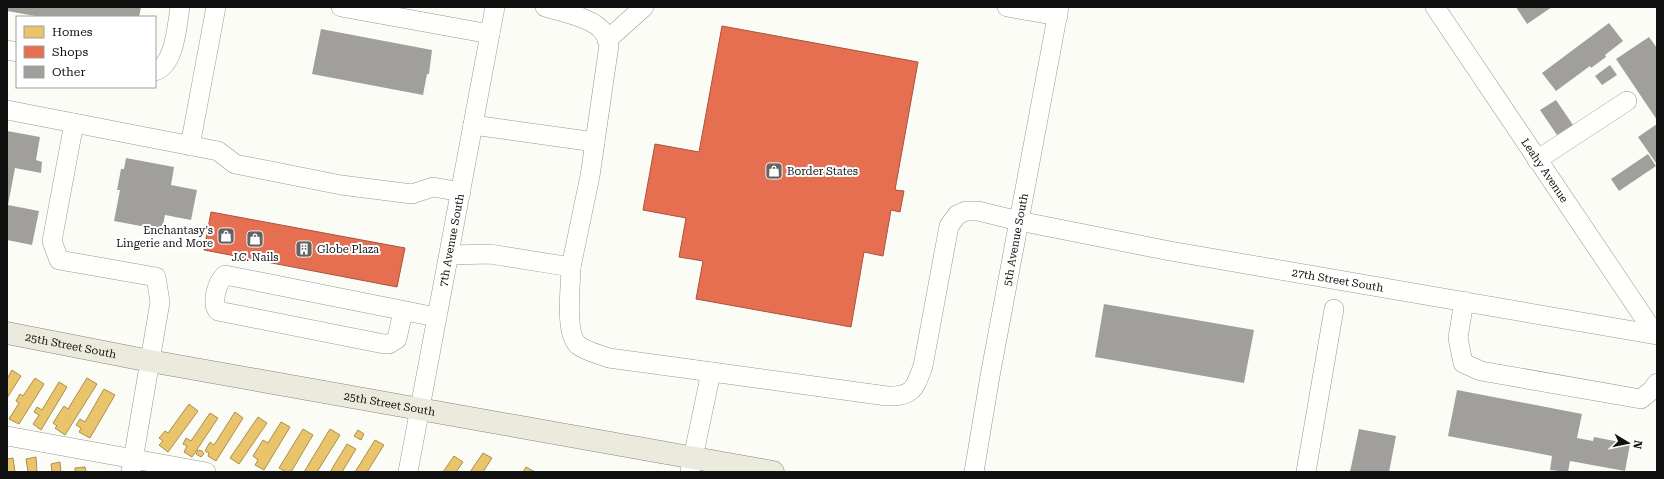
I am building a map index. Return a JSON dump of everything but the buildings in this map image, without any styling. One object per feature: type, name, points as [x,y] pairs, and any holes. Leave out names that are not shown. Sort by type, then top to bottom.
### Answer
[{"type":"main road","name":"25th Street South","points":[[7,333],[150,361],[419,409],[691,465],[773,472]]},
{"type":"street","points":[[156,71],[161,69],[171,56],[180,7]]},
{"type":"street","points":[[190,146],[216,7]]},
{"type":"street","points":[[341,7],[490,34]]},
{"type":"street","name":"7th Avenue South","points":[[408,472],[436,317],[450,255],[495,7]]},
{"type":"street","points":[[546,7],[580,17],[597,25],[605,33],[609,45],[590,176],[572,266],[569,326],[577,344],[589,351],[609,358],[711,372],[691,465]]},
{"type":"street","points":[[607,40],[644,7]]},
{"type":"street","points":[[1007,7],[1059,12]]},
{"type":"street","name":"Leahy Avenue","points":[[1437,8],[1537,160],[1656,335]]},
{"type":"street","name":"5th Avenue South","points":[[974,472],[990,376],[1059,12]]},
{"type":"street","points":[[1537,160],[1627,101]]},
{"type":"street","points":[[7,110],[218,151],[235,164],[341,185],[412,194],[433,187],[461,192]]},
{"type":"street","points":[[74,123],[52,240],[59,260],[156,277],[160,302],[132,465]]},
{"type":"street","points":[[473,125],[595,142]]},
{"type":"street","name":"27th Street South","points":[[711,372],[887,396],[900,396],[909,393],[916,386],[923,366],[949,226],[957,215],[966,211],[978,211],[1019,221],[1170,251],[1369,287],[1464,301],[1656,335]]},
{"type":"street","points":[[450,255],[490,254],[572,266]]},
{"type":"street","points":[[403,311],[397,339],[390,344],[384,344],[218,311],[215,304],[220,280],[225,275],[436,317]]},
{"type":"street","points":[[1464,301],[1458,338],[1463,362],[1481,371],[1640,399],[1652,390],[1657,383]]},
{"type":"street","points":[[1306,472],[1334,308]]},
{"type":"street","points":[[7,436],[132,465],[206,472]]},
{"type":"place","name":"Border States","points":[[774,171]]},
{"type":"place","name":"Enchantasy's Lingerie and More","points":[[226,236]]},
{"type":"place","name":"J.C. Nails","points":[[255,239]]},
{"type":"place","name":"Globe Plaza","points":[[304,249]]}]
